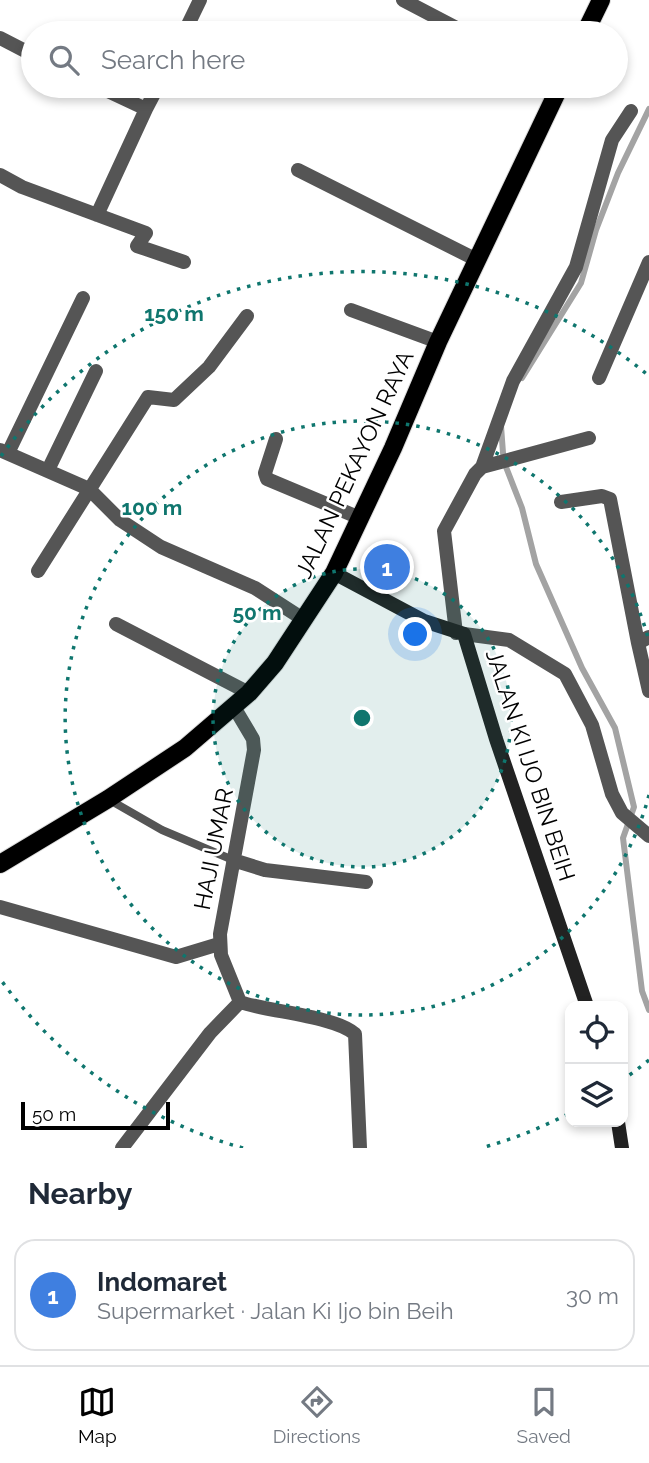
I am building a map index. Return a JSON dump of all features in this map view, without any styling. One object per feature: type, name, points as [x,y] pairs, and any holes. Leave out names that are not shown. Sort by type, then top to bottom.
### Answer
[{"type":"main road","points":[[590,21],[598,1]]},
{"type":"main road","name":"JALAN PEKAYON RAYA","points":[[0,864],[108,799],[185,748],[249,693],[275,663],[334,573],[438,342],[553,98]]},
{"type":"street","points":[[190,21],[200,0]]},
{"type":"street","points":[[403,0],[443,21]]},
{"type":"street","points":[[0,38],[21,49]]},
{"type":"street","points":[[122,98],[146,110]]},
{"type":"street","points":[[97,215],[152,98]]},
{"type":"street","points":[[631,111],[612,141],[576,267],[513,381],[482,467],[475,474],[444,531],[460,634],[509,640],[565,674],[592,725],[611,794],[622,813],[647,835]]},
{"type":"street","points":[[298,170],[477,260]]},
{"type":"street","points":[[0,175],[22,187],[146,233],[137,246],[184,262]]},
{"type":"street","points":[[599,378],[649,262]]},
{"type":"street","points":[[83,298],[4,452],[89,489],[120,520],[162,547],[255,588],[303,620]]},
{"type":"street","points":[[351,310],[438,342]]},
{"type":"street","points":[[38,571],[148,397],[174,400],[209,367],[247,316]]},
{"type":"street","points":[[48,470],[96,371]]},
{"type":"street","points":[[482,467],[589,438]]},
{"type":"street","points":[[276,439],[265,473],[267,479],[360,518]]},
{"type":"street","points":[[561,502],[602,496],[610,499],[643,640],[649,691]]},
{"type":"street","name":"JALAN KI IJO BIN BEIH","points":[[334,573],[424,621],[460,634],[585,1001]]},
{"type":"street","points":[[116,624],[249,693]]},
{"type":"street","name":"HAJI UMAR","points":[[234,707],[253,738],[255,758],[221,920],[219,944],[240,1002]]},
{"type":"street","points":[[233,860],[265,870],[366,882]]},
{"type":"street","points":[[0,907],[176,957],[219,944]]},
{"type":"street","points":[[122,1148],[210,1034],[240,1002],[261,1009],[330,1022],[346,1027],[355,1034],[360,1148]]},
{"type":"street","points":[[619,1127],[622,1148]]},
{"type":"lane","points":[[108,799],[162,830],[233,860]]},
{"type":"building","points":[[377,547],[410,566],[398,585],[365,567]]},
{"type":"waterway","points":[[522,378],[581,283],[596,230],[618,173],[649,109]]},
{"type":"waterway","points":[[501,426],[503,453]]},
{"type":"waterway","points":[[506,467],[522,508],[536,564],[582,668],[615,728],[634,807],[623,838],[642,991],[649,1010]]},
{"type":"place","name":"Indomaret","points":[[387,567]]}]
